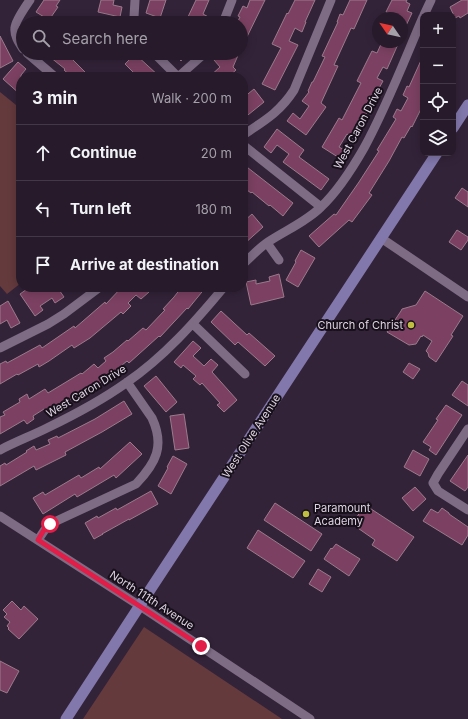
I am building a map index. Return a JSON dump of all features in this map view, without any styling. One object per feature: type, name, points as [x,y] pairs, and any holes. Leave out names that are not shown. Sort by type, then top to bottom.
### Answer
[{"type":"main road","points":[[456,123],[468,105]]},
{"type":"main road","name":"West Olive Avenue","points":[[66,719],[435,156]]},
{"type":"street","points":[[20,16],[30,0]]},
{"type":"street","points":[[135,0],[135,16]]},
{"type":"street","points":[[226,16],[232,0]]},
{"type":"street","points":[[248,132],[277,112],[294,90],[331,0]]},
{"type":"street","name":"West Caron Drive","points":[[425,12],[430,0]]},
{"type":"street","name":"West Caron Drive","points":[[248,259],[267,243],[311,216],[335,193],[358,159],[371,135],[420,23]]},
{"type":"street","points":[[35,60],[49,72]]},
{"type":"street","points":[[161,60],[173,72]]},
{"type":"street","points":[[184,72],[197,60]]},
{"type":"street","points":[[248,149],[321,207]]},
{"type":"street","points":[[381,238],[468,297]]},
{"type":"street","points":[[267,243],[279,260]]},
{"type":"street","points":[[0,348],[48,324],[93,292]]},
{"type":"street","name":"West Caron Drive","points":[[0,450],[72,416],[127,382],[158,358],[193,324],[220,292]]},
{"type":"street","points":[[193,324],[245,374]]},
{"type":"street","points":[[38,540],[50,524],[136,484],[153,464],[158,448],[155,424],[127,382]]},
{"type":"street","points":[[468,430],[433,483],[438,491],[468,510]]},
{"type":"street","name":"North 111th Avenue","points":[[0,516],[140,606],[310,719]]},
{"type":"shaded area","points":[[0,92],[16,105],[16,287],[7,294],[0,286]]},
{"type":"shaded area","points":[[144,627],[282,719],[83,719]]},
{"type":"building","points":[[44,0],[60,0],[56,6],[58,7],[52,16],[42,16],[36,12]]},
{"type":"building","points":[[101,0],[114,0],[113,5],[122,7],[120,16],[98,12]]},
{"type":"building","points":[[150,0],[166,0],[161,16],[154,16],[146,13]]},
{"type":"building","points":[[196,0],[209,0],[203,14],[207,16],[188,16]]},
{"type":"building","points":[[250,0],[265,0],[248,35],[248,16],[238,16],[243,6],[247,8]]},
{"type":"building","points":[[295,0],[315,0],[302,32],[295,28],[289,41],[298,45],[275,90],[262,84],[281,48],[272,44]]},
{"type":"building","points":[[350,0],[367,0],[354,29],[351,28],[334,65],[338,66],[321,103],[326,107],[306,135],[287,121],[293,113],[300,119],[309,106],[302,101],[309,92],[308,91],[312,82],[325,57],[322,56],[338,22],[340,14],[343,15]]},
{"type":"building","points":[[392,0],[407,0],[406,2],[410,4],[407,11],[412,13],[408,21],[408,12],[386,12]]},
{"type":"building","points":[[462,0],[468,0],[468,13],[460,18],[459,16],[456,18],[456,12],[452,12],[450,7]]},
{"type":"building","points":[[0,36],[13,61],[0,68]]},
{"type":"building","points":[[379,48],[396,48],[387,69],[383,67],[377,78],[383,81],[358,130],[353,138],[347,134],[339,147],[346,151],[341,159],[322,147],[339,118],[342,120],[361,83],[357,81],[372,51],[377,53]]},
{"type":"building","points":[[54,60],[73,60],[85,72],[66,72],[64,70],[65,69]]},
{"type":"building","points":[[129,60],[142,60],[155,72],[133,72],[125,64]]},
{"type":"building","points":[[214,60],[236,60],[233,67],[236,70],[234,72],[214,72],[220,67]]},
{"type":"building","points":[[18,62],[26,69],[24,72],[16,72],[16,91],[3,79]]},
{"type":"building","points":[[420,63],[420,111],[412,127],[411,126],[404,138],[402,137],[369,193],[372,195],[352,222],[349,220],[319,247],[309,236],[334,214],[336,215],[359,182],[379,151],[377,150],[396,119],[393,117],[397,109],[401,111],[408,98],[403,95],[407,86],[409,87]]},
{"type":"building","points":[[254,89],[264,102],[248,115],[248,94]]},
{"type":"building","points":[[277,129],[304,150],[299,157],[329,179],[321,190],[283,162],[289,154],[277,145],[271,153],[264,147]]},
{"type":"building","points":[[248,168],[293,203],[283,216],[252,192],[251,193],[248,191]]},
{"type":"building","points":[[462,188],[468,192],[468,207],[455,198]]},
{"type":"building","points":[[252,214],[263,227],[248,240],[248,218]]},
{"type":"building","points":[[457,230],[468,237],[468,240],[461,250],[449,242]]},
{"type":"building","points":[[301,250],[315,258],[298,287],[286,280]]},
{"type":"building","points":[[279,274],[284,297],[251,305],[248,291],[248,282],[256,280],[256,284],[270,281],[269,277]]},
{"type":"building","name":"Church of Christ","points":[[425,291],[463,316],[451,335],[453,336],[436,362],[429,357],[426,351],[432,341],[423,335],[416,344],[409,345],[387,332],[402,309],[416,305]]},
{"type":"building","points":[[23,292],[60,292],[64,297],[55,303],[52,298],[40,306],[43,310],[35,316],[20,294]]},
{"type":"building","points":[[117,292],[149,292],[141,299],[136,295],[128,303],[131,306],[123,314],[121,312],[90,338],[74,348],[72,345],[39,367],[38,364],[0,384],[0,364],[6,361],[7,363],[40,345],[42,348],[74,326],[75,328],[105,302],[106,304]]},
{"type":"building","points":[[178,292],[202,292],[188,309],[187,308],[160,337],[159,336],[129,363],[127,361],[96,386],[95,384],[48,414],[44,409],[33,416],[34,419],[27,424],[24,420],[0,434],[0,417],[5,415],[3,412],[20,402],[19,399],[27,394],[29,399],[45,389],[48,393],[81,373],[82,374],[94,364],[98,368],[106,361],[104,358],[143,328],[146,330],[165,310],[163,309]]},
{"type":"building","points":[[8,301],[20,323],[11,328],[7,320],[0,324],[0,306]]},
{"type":"building","points":[[221,311],[247,335],[249,333],[275,356],[265,366],[238,342],[235,345],[211,322]]},
{"type":"building","points":[[193,341],[201,348],[193,356],[204,366],[211,359],[218,365],[212,372],[237,400],[224,412],[217,405],[220,403],[202,383],[200,385],[193,379],[196,376],[183,365],[181,368],[174,362]]},
{"type":"building","points":[[409,363],[420,369],[413,379],[403,372]]},
{"type":"building","points":[[156,376],[177,402],[166,412],[144,386]]},
{"type":"building","points":[[462,381],[468,385],[468,406],[452,395]]},
{"type":"building","points":[[124,401],[132,414],[65,452],[66,455],[36,470],[34,466],[0,486],[0,466],[5,463],[6,465],[34,446],[36,450],[50,444],[48,440],[57,436],[58,438],[95,419]]},
{"type":"building","points":[[446,405],[462,415],[436,455],[429,450],[431,447],[423,442]]},
{"type":"building","points":[[184,414],[189,448],[175,450],[170,416]]},
{"type":"building","points":[[130,442],[142,454],[116,478],[114,475],[77,497],[75,494],[43,514],[33,498],[43,492],[45,495],[79,475],[81,478],[99,467],[100,469]]},
{"type":"building","points":[[413,450],[429,459],[420,476],[404,467]]},
{"type":"building","points":[[468,455],[468,487],[465,491],[450,481]]},
{"type":"building","points":[[173,456],[187,464],[171,494],[158,486]]},
{"type":"building","points":[[415,487],[426,499],[413,511],[402,498]]},
{"type":"building","points":[[151,491],[158,504],[94,539],[85,523],[116,508],[117,510]]},
{"type":"building","points":[[275,503],[322,534],[311,551],[264,520]]},
{"type":"building","points":[[365,505],[414,537],[397,561],[372,545],[375,540],[352,524]]},
{"type":"building","points":[[442,508],[468,527],[468,535],[462,545],[423,521],[431,509],[438,513]]},
{"type":"building","points":[[258,530],[305,561],[293,578],[247,548]]},
{"type":"building","points":[[336,544],[360,559],[349,576],[324,559],[331,548],[332,549]]},
{"type":"building","points":[[318,569],[331,577],[322,592],[309,584]]},
{"type":"building","points":[[12,601],[21,610],[24,606],[38,619],[19,639],[8,629],[9,628],[7,626],[10,622],[4,617],[7,614],[3,610]]},
{"type":"building","points":[[0,661],[19,671],[7,693],[0,690]]},
{"type":"place","name":"Church of Christ","points":[[411,325]]},
{"type":"place","name":"Paramount Academy","points":[[306,514]]},
{"type":"route","points":[[50,524],[38,540],[201,646]]}]
